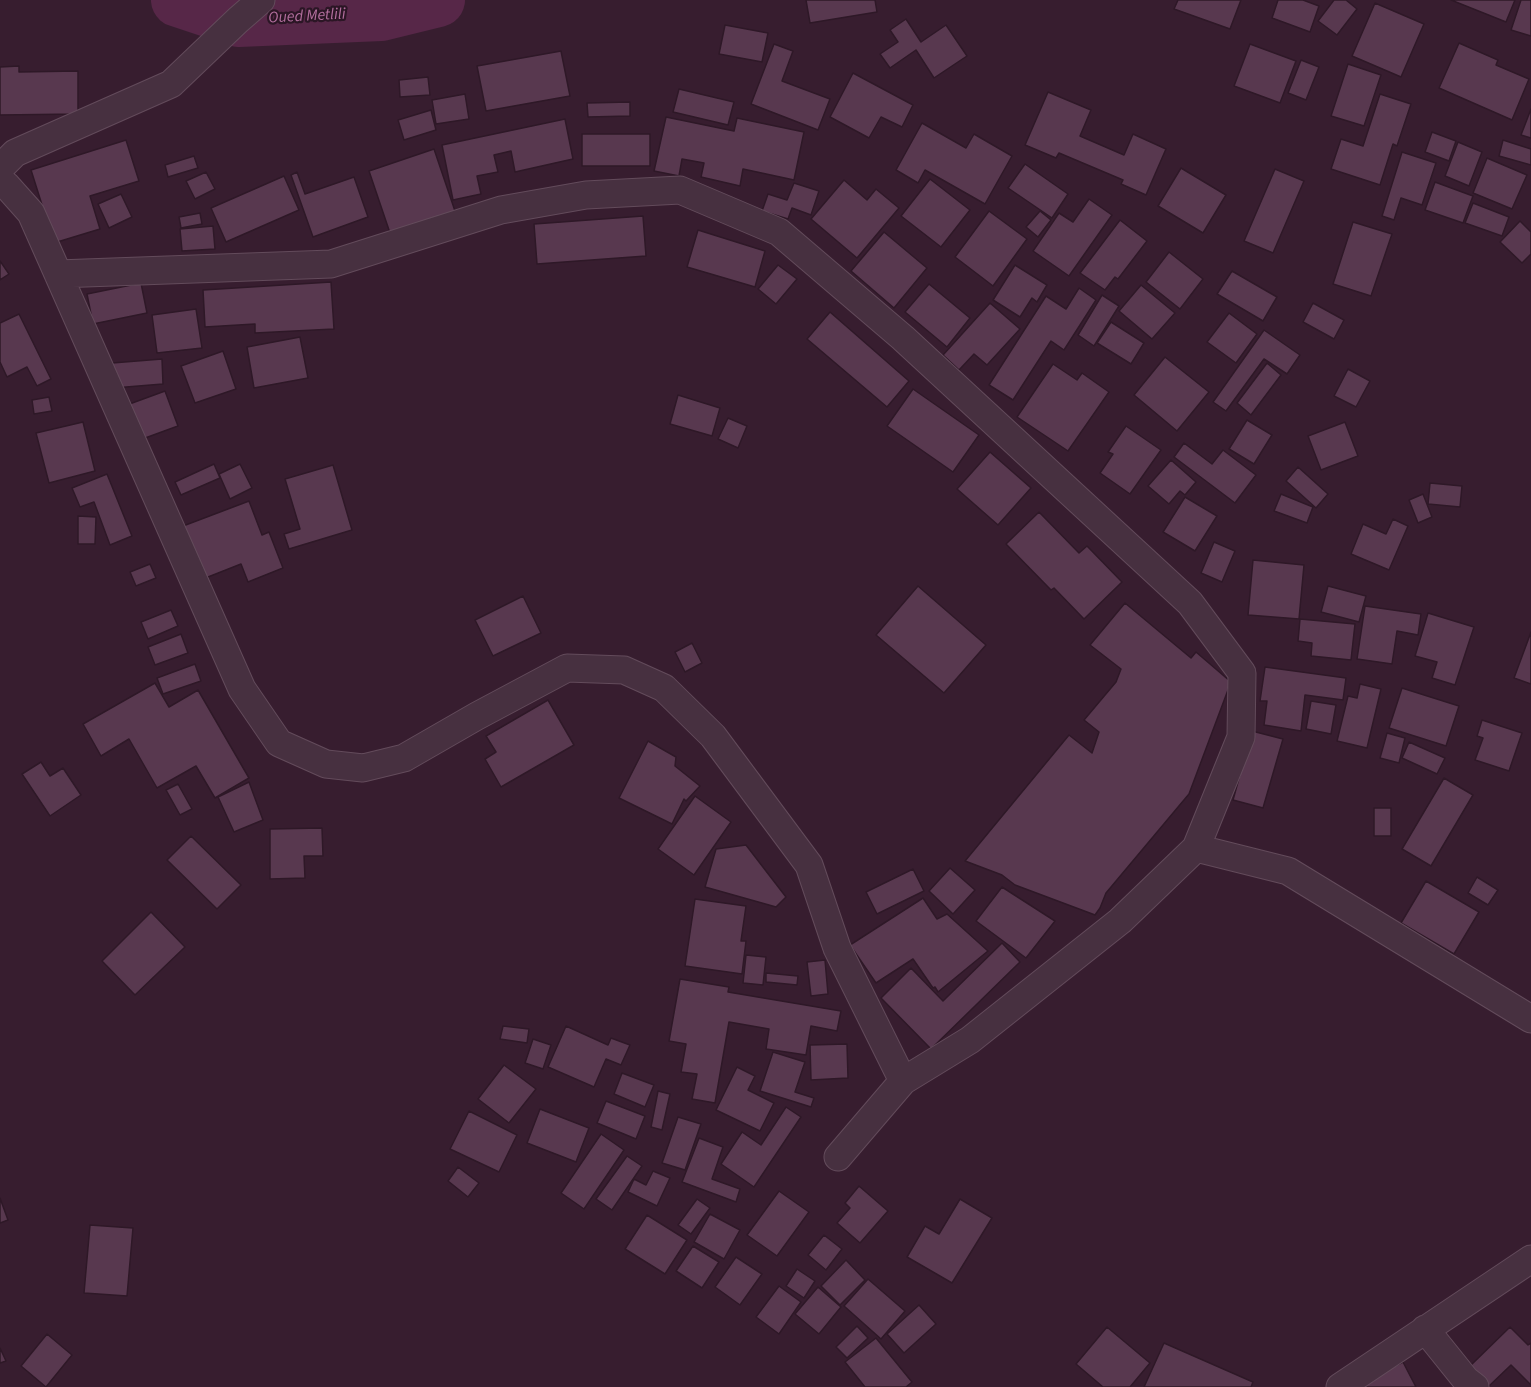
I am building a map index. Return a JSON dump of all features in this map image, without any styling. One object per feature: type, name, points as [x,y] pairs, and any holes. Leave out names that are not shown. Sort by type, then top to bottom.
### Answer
[{"type":"street","points":[[0,168],[15,153],[171,84],[261,0]]},
{"type":"street","points":[[0,183],[6,185],[31,213],[242,689],[279,743],[326,764],[363,768],[404,758],[567,668],[624,670],[664,688],[713,736],[809,865],[837,948],[903,1081]]},
{"type":"street","points":[[58,274],[331,264],[501,210],[586,195],[680,190],[779,232],[903,338],[1190,603],[1242,673],[1241,737],[1196,848],[1120,921],[970,1040],[903,1081],[838,1157]]},
{"type":"street","points":[[1196,848],[1288,871],[1531,1019]]},
{"type":"street","points":[[1340,1387],[1531,1259]]},
{"type":"street","points":[[1425,1329],[1466,1380],[1475,1387]]},
{"type":"building","points":[[806,0],[875,0],[877,12],[810,23]]},
{"type":"building","points":[[1178,0],[1241,0],[1230,29],[1174,9]]},
{"type":"building","points":[[1278,0],[1303,0],[1319,6],[1310,32],[1272,18]]},
{"type":"building","points":[[1334,0],[1346,0],[1357,9],[1337,35],[1318,21]]},
{"type":"building","points":[[1451,0],[1515,0],[1506,22]]},
{"type":"building","points":[[1521,0],[1531,0],[1531,36],[1511,30]]},
{"type":"building","points":[[1375,3],[1424,24],[1401,77],[1352,56]]},
{"type":"building","points":[[906,19],[921,42],[946,25],[967,56],[934,78],[916,50],[890,68],[880,54],[898,42],[890,30]]},
{"type":"building","points":[[725,25],[768,33],[762,62],[719,54]]},
{"type":"building","points":[[1459,43],[1498,60],[1496,65],[1529,79],[1512,120],[1439,88]]},
{"type":"building","points":[[774,44],[793,51],[782,81],[830,99],[818,130],[751,104]]},
{"type":"building","points":[[1250,44],[1296,61],[1280,103],[1234,86]]},
{"type":"building","points":[[561,51],[570,96],[486,111],[477,66]]},
{"type":"building","points":[[1301,60],[1319,67],[1306,100],[1288,93]]},
{"type":"building","points":[[1348,64],[1381,75],[1364,126],[1331,116]]},
{"type":"building","points":[[19,66],[19,72],[78,71],[78,114],[0,115],[0,67]]},
{"type":"building","points":[[853,73],[913,105],[902,127],[881,117],[869,138],[830,117]]},
{"type":"building","points":[[428,77],[430,95],[400,97],[399,80]]},
{"type":"building","points":[[679,89],[734,102],[728,125],[673,112]]},
{"type":"building","points":[[1048,92],[1091,110],[1080,136],[1124,155],[1133,134],[1166,149],[1146,195],[1121,184],[1123,180],[1059,153],[1056,158],[1025,145]]},
{"type":"building","points":[[465,94],[469,119],[436,124],[432,100]]},
{"type":"building","points":[[1380,94],[1411,104],[1397,146],[1393,144],[1380,185],[1331,169],[1341,139],[1363,146]]},
{"type":"building","points":[[630,102],[630,116],[588,117],[587,103]]},
{"type":"building","points":[[1531,109],[1531,138],[1521,135]]},
{"type":"building","points":[[431,110],[436,130],[404,140],[398,120]]},
{"type":"building","points":[[666,117],[734,131],[737,118],[804,132],[794,180],[743,169],[740,186],[701,177],[704,163],[682,159],[679,176],[654,171]]},
{"type":"building","points":[[565,119],[573,159],[515,172],[511,151],[494,155],[498,172],[477,176],[481,194],[453,200],[442,145]]},
{"type":"building","points":[[922,123],[966,148],[974,134],[1012,156],[985,204],[925,170],[918,183],[896,170]]},
{"type":"building","points":[[1432,132],[1456,141],[1449,161],[1425,152]]},
{"type":"building","points":[[582,134],[650,134],[650,166],[582,166]]},
{"type":"building","points":[[126,140],[139,181],[90,196],[100,229],[54,243],[31,170]]},
{"type":"building","points":[[1503,140],[1531,149],[1531,165],[1499,156]]},
{"type":"building","points":[[1458,142],[1482,152],[1469,186],[1445,176]]},
{"type":"building","points":[[434,149],[455,211],[390,233],[369,171]]},
{"type":"building","points":[[1402,152],[1436,163],[1422,205],[1401,198],[1394,220],[1382,216]]},
{"type":"building","points":[[194,156],[198,168],[168,177],[165,165]]},
{"type":"building","points":[[1487,158],[1527,175],[1512,209],[1473,193]]},
{"type":"building","points":[[1025,164],[1068,194],[1052,218],[1008,188]]},
{"type":"building","points":[[1181,168],[1226,195],[1203,233],[1158,206]]},
{"type":"building","points":[[1275,169],[1304,181],[1273,253],[1244,241]]},
{"type":"building","points":[[206,172],[215,189],[195,199],[186,181]]},
{"type":"building","points":[[297,172],[305,194],[354,177],[368,217],[313,237],[291,175]]},
{"type":"building","points":[[284,176],[299,210],[226,242],[211,208]]},
{"type":"building","points":[[930,179],[970,210],[941,247],[901,216]]},
{"type":"building","points":[[844,180],[867,200],[876,189],[899,208],[857,258],[811,219]]},
{"type":"building","points":[[1435,182],[1473,196],[1463,223],[1425,210]]},
{"type":"building","points":[[794,183],[819,191],[811,215],[792,208],[788,219],[762,211],[768,194],[787,200]]},
{"type":"building","points":[[121,194],[132,217],[109,228],[98,204]]},
{"type":"building","points":[[1089,199],[1112,215],[1069,276],[1033,251],[1059,213],[1073,222]]},
{"type":"building","points":[[1473,203],[1509,217],[1502,236],[1465,223]]},
{"type":"building","points":[[989,211],[1027,239],[993,286],[955,257]]},
{"type":"building","points":[[1040,211],[1051,220],[1038,237],[1026,227]]},
{"type":"building","points":[[200,213],[202,224],[181,228],[179,217]]},
{"type":"building","points":[[643,216],[646,256],[537,264],[534,224]]},
{"type":"building","points":[[1120,220],[1147,241],[1118,279],[1115,277],[1105,290],[1080,273]]},
{"type":"building","points":[[1520,221],[1531,232],[1531,254],[1522,263],[1500,242]]},
{"type":"building","points":[[1353,222],[1392,234],[1371,296],[1333,284]]},
{"type":"building","points":[[213,226],[215,249],[182,251],[180,229]]},
{"type":"building","points":[[698,230],[765,251],[755,287],[687,267]]},
{"type":"building","points":[[884,232],[927,268],[894,308],[851,271]]},
{"type":"building","points":[[1169,252],[1203,279],[1180,309],[1146,282]]},
{"type":"building","points":[[0,261],[9,274],[0,280]]},
{"type":"building","points":[[778,265],[797,279],[776,304],[758,289]]},
{"type":"building","points":[[1015,265],[1047,285],[1037,302],[1032,298],[1020,317],[993,300]]},
{"type":"building","points":[[1232,271],[1277,297],[1263,321],[1217,294]]},
{"type":"building","points":[[331,282],[334,329],[255,333],[255,324],[205,327],[203,290]]},
{"type":"building","points":[[141,283],[147,313],[93,324],[87,294]]},
{"type":"building","points":[[929,284],[970,318],[947,347],[905,312]]},
{"type":"building","points":[[1141,285],[1175,313],[1152,339],[1119,311]]},
{"type":"building","points":[[1079,288],[1096,300],[1064,350],[1051,341],[1013,400],[989,385],[1046,296],[1066,309]]},
{"type":"building","points":[[1102,295],[1119,306],[1094,346],[1078,335]]},
{"type":"building","points":[[990,303],[1020,329],[987,365],[974,354],[959,370],[943,355]]},
{"type":"building","points":[[1313,303],[1344,320],[1334,339],[1303,322]]},
{"type":"building","points":[[196,309],[202,348],[157,353],[152,315]]},
{"type":"building","points":[[830,312],[909,381],[887,407],[807,339]]},
{"type":"building","points":[[1229,313],[1257,334],[1236,363],[1207,342]]},
{"type":"building","points":[[19,314],[51,379],[37,386],[27,367],[7,377],[0,362],[0,323]]},
{"type":"building","points":[[1111,322],[1144,343],[1131,364],[1097,343]]},
{"type":"building","points":[[1264,330],[1300,355],[1287,374],[1264,359],[1226,411],[1213,402]]},
{"type":"building","points":[[300,337],[308,378],[254,388],[247,347]]},
{"type":"building","points":[[223,351],[236,389],[195,403],[181,366]]},
{"type":"building","points":[[1165,357],[1209,392],[1177,431],[1134,395]]},
{"type":"building","points":[[162,359],[163,384],[114,388],[112,363]]},
{"type":"building","points":[[1267,363],[1281,375],[1251,415],[1237,403]]},
{"type":"building","points":[[1053,364],[1077,380],[1082,373],[1109,392],[1068,451],[1017,417]]},
{"type":"building","points":[[1348,369],[1370,381],[1356,407],[1334,396]]},
{"type":"building","points":[[913,389],[979,435],[953,472],[887,426]]},
{"type":"building","points":[[165,391],[178,426],[137,441],[124,406]]},
{"type":"building","points":[[678,395],[720,408],[712,436],[670,424]]},
{"type":"building","points":[[49,397],[52,411],[34,414],[32,400]]},
{"type":"building","points":[[728,418],[747,426],[738,448],[718,439]]},
{"type":"building","points":[[1247,420],[1272,435],[1254,464],[1229,449]]},
{"type":"building","points":[[83,422],[95,471],[49,483],[36,433]]},
{"type":"building","points":[[1345,422],[1358,456],[1321,470],[1308,436]]},
{"type":"building","points":[[1126,426],[1161,450],[1130,494],[1100,473],[1113,454],[1108,452]]},
{"type":"building","points":[[1184,443],[1212,464],[1223,450],[1256,475],[1235,503],[1174,457]]},
{"type":"building","points":[[990,452],[1031,488],[998,525],[957,489]]},
{"type":"building","points":[[1171,460],[1196,482],[1185,495],[1180,491],[1169,504],[1148,486]]},
{"type":"building","points":[[214,464],[220,478],[181,495],[175,482]]},
{"type":"building","points":[[240,464],[252,488],[230,499],[219,474]]},
{"type":"building","points":[[333,465],[352,530],[289,549],[284,534],[300,529],[285,479]]},
{"type":"building","points":[[1298,467],[1328,494],[1316,508],[1286,481]]},
{"type":"building","points":[[107,474],[132,536],[110,545],[94,502],[80,507],[72,488]]},
{"type":"building","points":[[1430,483],[1462,486],[1460,507],[1428,504]]},
{"type":"building","points":[[1281,494],[1313,507],[1307,523],[1274,511]]},
{"type":"building","points":[[1423,494],[1432,517],[1418,523],[1409,500]]},
{"type":"building","points":[[1185,497],[1217,516],[1195,551],[1163,532]]},
{"type":"building","points":[[249,501],[262,535],[269,532],[283,568],[248,582],[241,564],[203,579],[183,526]]},
{"type":"building","points":[[1039,512],[1079,553],[1087,546],[1122,582],[1084,619],[1054,588],[1051,590],[1006,544]]},
{"type":"building","points":[[78,516],[96,517],[95,544],[78,544]]},
{"type":"building","points":[[1393,519],[1408,526],[1389,570],[1351,554],[1363,524],[1386,534]]},
{"type":"building","points":[[1214,542],[1235,551],[1222,582],[1201,573]]},
{"type":"building","points":[[1253,560],[1304,565],[1299,619],[1248,615]]},
{"type":"building","points":[[150,564],[156,578],[136,586],[130,572]]},
{"type":"building","points":[[918,586],[986,645],[944,693],[876,635]]},
{"type":"building","points":[[1328,586],[1366,596],[1359,622],[1321,612]]},
{"type":"building","points":[[523,596],[541,633],[493,656],[475,620]]},
{"type":"building","points":[[1125,603],[1191,658],[1196,652],[1231,682],[1189,794],[1106,893],[1095,915],[1015,885],[1002,875],[965,861],[1069,735],[1092,753],[1099,732],[1084,720],[1116,682],[1121,669],[1090,645]]},
{"type":"building","points":[[1365,606],[1421,614],[1418,635],[1397,631],[1392,664],[1357,659]]},
{"type":"building","points":[[171,610],[178,626],[148,639],[141,622]]},
{"type":"building","points":[[1428,613],[1474,627],[1455,685],[1432,678],[1437,662],[1415,656]]},
{"type":"building","points":[[1300,619],[1355,624],[1351,660],[1311,656],[1312,643],[1298,641]]},
{"type":"building","points":[[1531,632],[1531,684],[1514,678]]},
{"type":"building","points":[[181,634],[188,653],[155,665],[148,647]]},
{"type":"building","points":[[692,643],[702,663],[685,672],[675,652]]},
{"type":"building","points":[[195,664],[201,681],[163,694],[157,678]]},
{"type":"building","points":[[1265,667],[1346,678],[1343,700],[1305,695],[1301,731],[1264,725],[1267,701],[1260,701]]},
{"type":"building","points":[[155,683],[169,707],[198,690],[249,778],[215,798],[196,766],[157,788],[129,739],[101,756],[83,724]]},
{"type":"building","points":[[1360,684],[1381,689],[1367,748],[1337,741],[1348,696],[1357,698]]},
{"type":"building","points":[[1402,688],[1459,706],[1446,746],[1389,728]]},
{"type":"building","points":[[548,700],[574,745],[501,787],[485,759],[496,752],[486,736]]},
{"type":"building","points":[[1311,701],[1336,705],[1331,734],[1306,729]]},
{"type":"building","points":[[1482,720],[1522,733],[1509,771],[1475,760],[1483,738],[1477,736]]},
{"type":"building","points":[[1252,731],[1283,739],[1263,808],[1233,800]]},
{"type":"building","points":[[1387,733],[1405,738],[1399,763],[1380,758]]},
{"type":"building","points":[[648,741],[676,757],[675,766],[700,786],[686,801],[684,799],[672,824],[619,798]]},
{"type":"building","points":[[1409,742],[1445,758],[1437,774],[1402,758]]},
{"type":"building","points":[[41,762],[50,776],[63,768],[81,795],[50,816],[22,774]]},
{"type":"building","points":[[1444,778],[1473,795],[1431,866],[1402,849]]},
{"type":"building","points":[[249,782],[263,820],[234,832],[218,797]]},
{"type":"building","points":[[178,784],[192,809],[180,815],[166,790]]},
{"type":"building","points":[[695,796],[731,822],[694,875],[658,849]]},
{"type":"building","points":[[1374,808],[1391,808],[1391,836],[1374,836]]},
{"type":"building","points":[[322,828],[323,856],[304,856],[305,878],[270,879],[270,829]]},
{"type":"building","points":[[191,836],[241,885],[217,909],[167,860]]},
{"type":"building","points":[[746,845],[786,897],[776,907],[705,887],[716,849]]},
{"type":"building","points":[[950,868],[975,890],[953,914],[929,891]]},
{"type":"building","points":[[913,869],[924,891],[877,914],[866,892]]},
{"type":"building","points":[[1477,877],[1498,890],[1488,905],[1468,893]]},
{"type":"building","points":[[1426,881],[1479,912],[1454,954],[1401,923]]},
{"type":"building","points":[[1002,887],[1055,921],[1026,958],[976,921]]},
{"type":"building","points":[[923,898],[937,919],[947,914],[988,951],[938,992],[913,959],[876,983],[850,945]]},
{"type":"building","points":[[695,899],[746,906],[741,941],[746,941],[742,974],[685,966]]},
{"type":"building","points":[[151,912],[185,947],[135,995],[102,961]]},
{"type":"building","points":[[1002,943],[1020,962],[931,1049],[881,998],[911,968],[943,1001]]},
{"type":"building","points":[[746,955],[766,957],[763,985],[743,983]]},
{"type":"building","points":[[825,960],[828,994],[811,996],[807,962]]},
{"type":"building","points":[[766,973],[798,976],[797,985],[766,982]]},
{"type":"building","points":[[680,979],[729,987],[728,992],[841,1011],[837,1031],[811,1026],[806,1055],[766,1049],[769,1029],[729,1022],[715,1103],[692,1099],[697,1074],[681,1072],[686,1044],[669,1041]]},
{"type":"building","points":[[503,1026],[529,1029],[527,1043],[500,1039]]},
{"type":"building","points":[[566,1026],[608,1045],[611,1038],[630,1045],[621,1065],[606,1059],[594,1087],[548,1067]]},
{"type":"building","points":[[533,1039],[551,1045],[543,1069],[525,1063]]},
{"type":"building","points":[[847,1044],[848,1078],[811,1080],[810,1045]]},
{"type":"building","points":[[773,1052],[805,1062],[795,1092],[814,1098],[811,1107],[760,1091]]},
{"type":"building","points":[[504,1065],[536,1089],[509,1123],[478,1099]]},
{"type":"building","points":[[737,1067],[755,1076],[748,1090],[774,1103],[760,1131],[716,1110]]},
{"type":"building","points":[[622,1073],[654,1085],[645,1107],[614,1094]]},
{"type":"building","points":[[658,1091],[670,1094],[662,1130],[651,1127]]},
{"type":"building","points":[[606,1101],[645,1116],[636,1139],[597,1123]]},
{"type":"building","points":[[786,1107],[801,1117],[754,1187],[721,1164],[742,1132],[761,1145]]},
{"type":"building","points":[[540,1109],[589,1128],[576,1162],[527,1143]]},
{"type":"building","points":[[469,1111],[517,1135],[499,1172],[450,1149]]},
{"type":"building","points":[[678,1117],[701,1124],[685,1170],[662,1163]]},
{"type":"building","points":[[601,1134],[624,1150],[584,1209],[561,1193]]},
{"type":"building","points":[[699,1138],[723,1147],[712,1179],[740,1189],[736,1202],[682,1182]]},
{"type":"building","points":[[627,1156],[642,1166],[612,1210],[596,1199]]},
{"type":"building","points":[[458,1167],[479,1183],[468,1197],[448,1181]]},
{"type":"building","points":[[653,1171],[670,1178],[657,1206],[628,1192],[634,1179],[646,1185]]},
{"type":"building","points":[[859,1186],[888,1211],[860,1243],[837,1223],[850,1208],[845,1203]]},
{"type":"building","points":[[779,1191],[809,1212],[777,1256],[747,1235]]},
{"type":"building","points":[[0,1198],[8,1220],[0,1223]]},
{"type":"building","points":[[697,1199],[710,1208],[691,1234],[678,1225]]},
{"type":"building","points":[[960,1199],[992,1218],[952,1283],[907,1257],[925,1226],[939,1234]]},
{"type":"building","points":[[710,1214],[740,1230],[724,1259],[694,1242]]},
{"type":"building","points":[[647,1215],[687,1240],[665,1274],[625,1249]]},
{"type":"building","points":[[90,1225],[133,1228],[127,1296],[84,1293]]},
{"type":"building","points":[[824,1235],[842,1249],[826,1270],[808,1255]]},
{"type":"building","points":[[693,1246],[719,1262],[702,1288],[676,1271]]},
{"type":"building","points":[[736,1257],[762,1274],[740,1305],[715,1287]]},
{"type":"building","points":[[846,1260],[865,1280],[840,1305],[821,1286]]},
{"type":"building","points":[[797,1269],[815,1281],[804,1298],[786,1286]]},
{"type":"building","points":[[868,1279],[905,1311],[881,1339],[844,1306]]},
{"type":"building","points":[[779,1286],[801,1302],[779,1334],[756,1317]]},
{"type":"building","points":[[818,1287],[841,1307],[819,1334],[795,1314]]},
{"type":"building","points":[[919,1305],[936,1324],[904,1353],[887,1334]]},
{"type":"building","points":[[857,1326],[868,1338],[847,1358],[836,1347]]},
{"type":"building","points":[[1107,1327],[1150,1363],[1130,1387],[1103,1387],[1076,1364]]},
{"type":"building","points":[[1510,1327],[1528,1345],[1531,1343],[1531,1385],[1511,1365],[1488,1387],[1468,1368]]},
{"type":"building","points":[[47,1334],[72,1355],[46,1387],[21,1366]]},
{"type":"building","points":[[876,1338],[912,1382],[906,1387],[865,1387],[845,1362]]},
{"type":"building","points":[[1164,1343],[1253,1382],[1251,1387],[1144,1387]]},
{"type":"building","points":[[0,1348],[6,1361],[0,1363]]},
{"type":"building","points":[[1403,1362],[1416,1387],[1366,1387],[1363,1382]]},
{"type":"waterway","name":"Oued Metlili","points":[[178,0],[238,20],[381,14],[438,0]]}]
